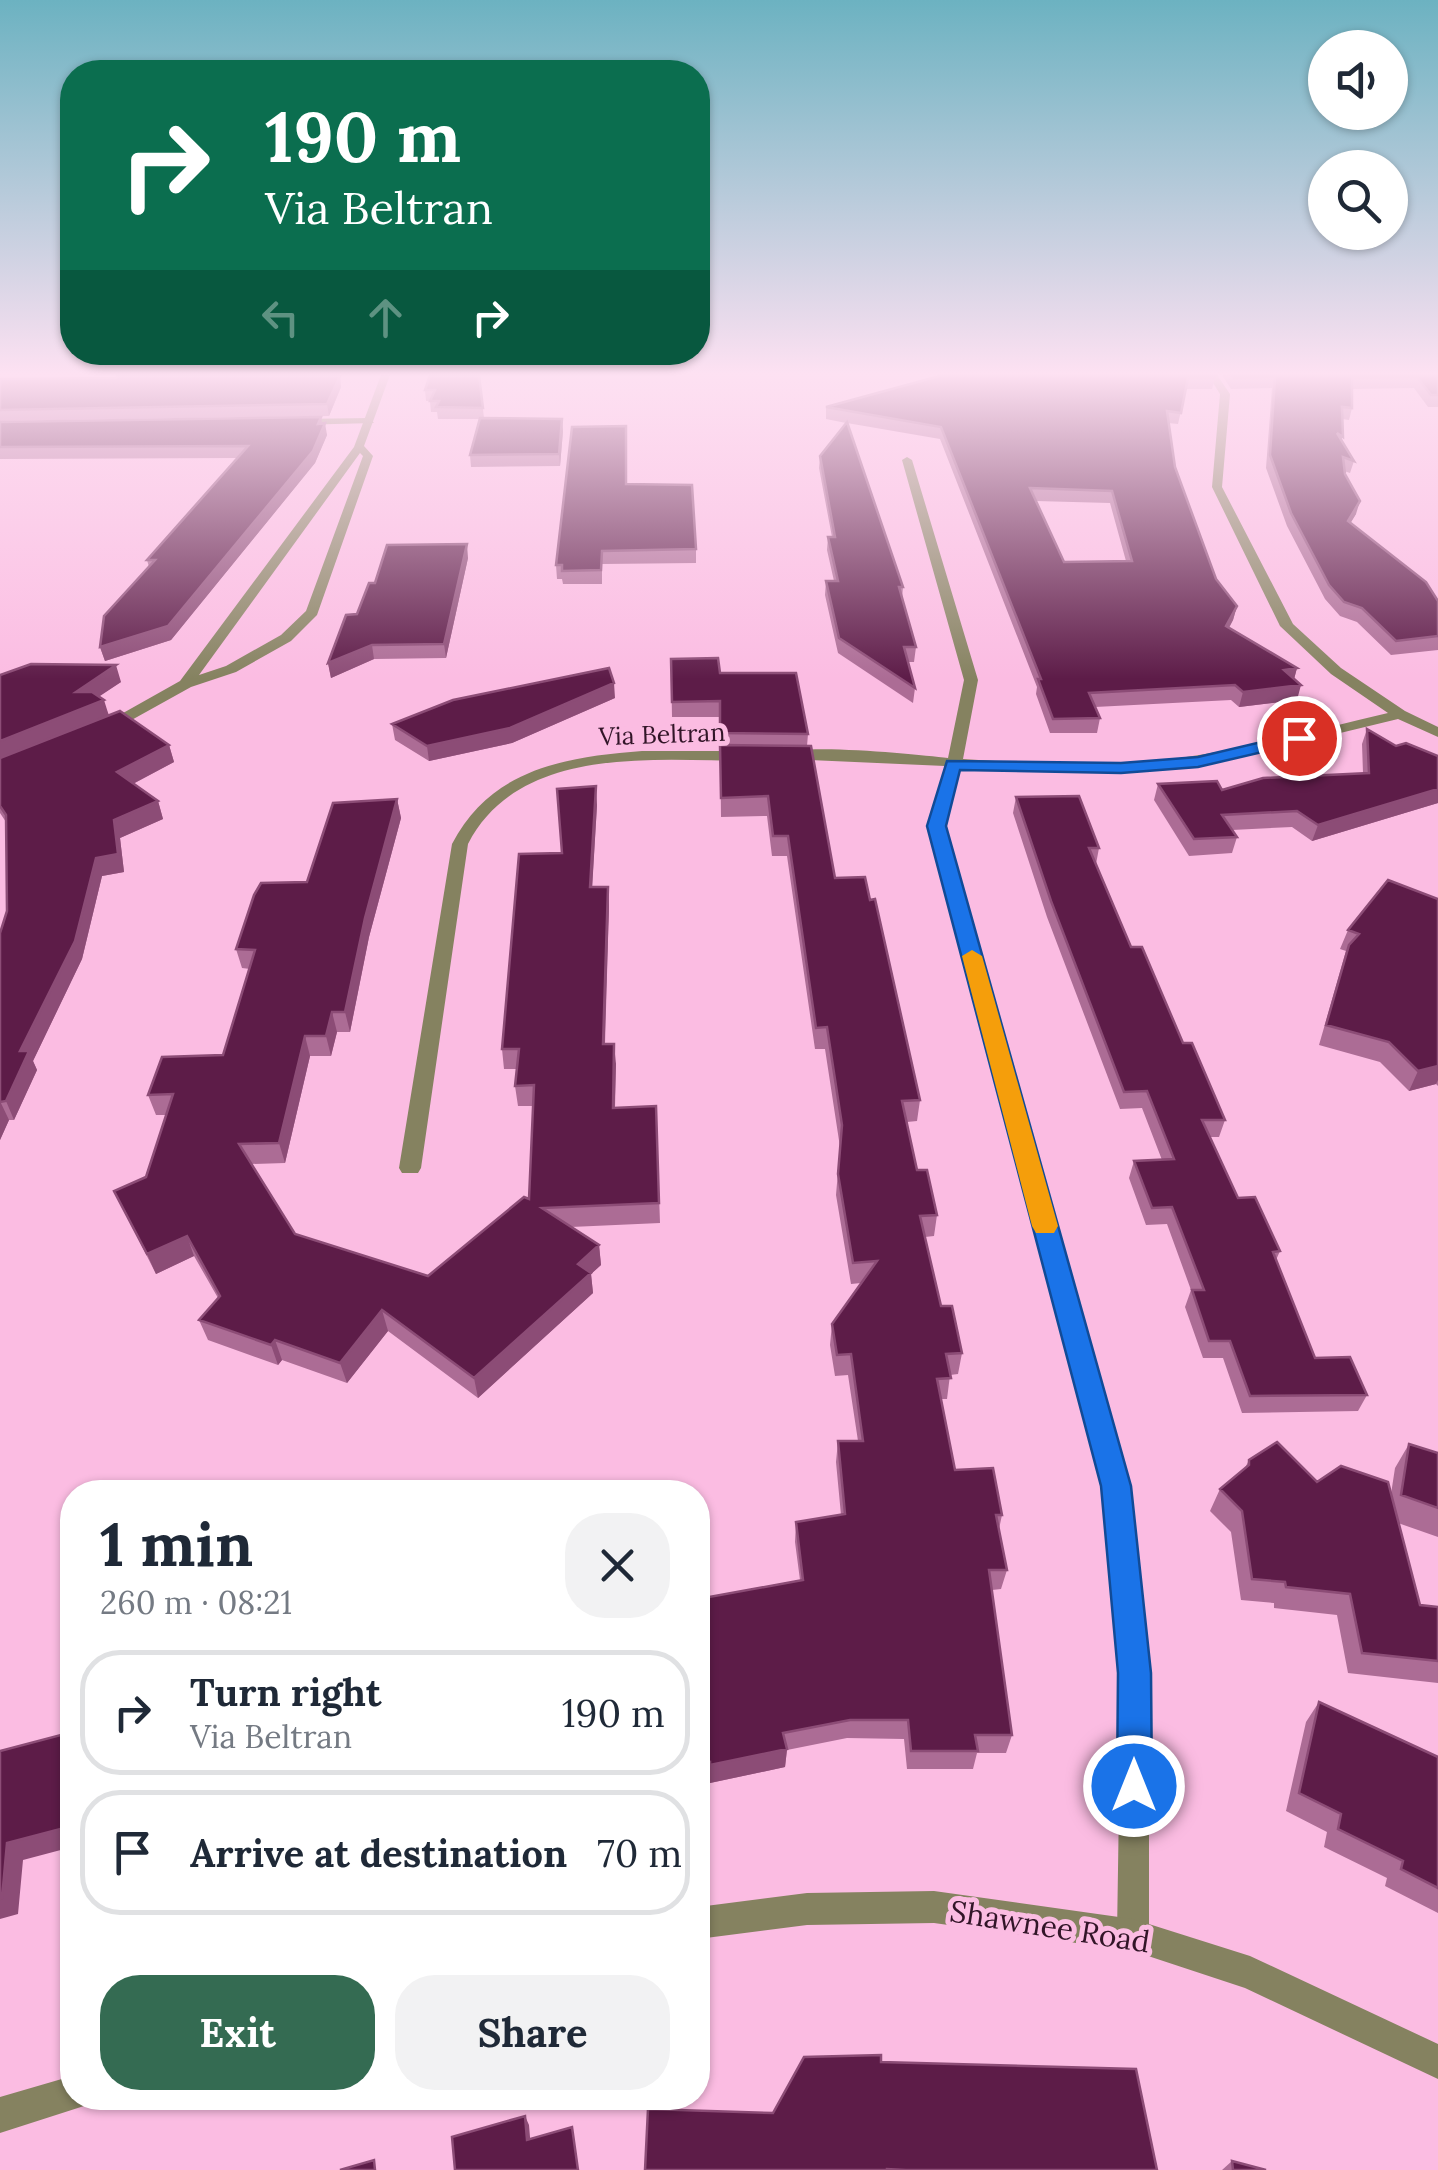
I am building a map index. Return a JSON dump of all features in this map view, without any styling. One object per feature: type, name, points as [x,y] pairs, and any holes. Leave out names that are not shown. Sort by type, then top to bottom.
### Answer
[{"type":"street","points":[[186,684],[338,476]]},
{"type":"street","points":[[86,736],[186,684],[231,669],[286,638],[312,612],[361,476]]},
{"type":"street","points":[[911,476],[970,680],[936,826],[1116,1486],[1135,1673],[1132,1935]]},
{"type":"street","points":[[1218,476],[1217,487],[1287,626],[1336,671],[1400,714],[1438,733]]},
{"type":"street","name":"Via Beltran","points":[[410,1168],[460,844],[476,814],[507,788],[555,767],[617,758],[798,755],[953,765],[1121,768],[1198,762],[1400,714]]},
{"type":"street","name":"Shawnee Road","points":[[710,1921],[807,1908],[934,1907],[1132,1935],[1250,1973],[1438,2062]]},
{"type":"street","points":[[0,2115],[60,2098]]},
{"type":"building","points":[[221,476],[292,476],[168,626],[100,647],[104,616],[155,560],[147,560]]},
{"type":"building","points":[[566,476],[626,476],[626,484],[692,485],[696,549],[602,551],[601,570],[562,571],[562,565],[556,565]]},
{"type":"building","points":[[824,476],[865,476],[903,587],[899,587],[916,647],[904,647],[915,688],[839,638],[826,581],[838,581],[828,537],[835,537]]},
{"type":"building","points":[[961,476],[1178,476],[1216,579],[1237,606],[1226,626],[1297,668],[1284,670],[1301,685],[1243,692],[1235,685],[1089,693],[1100,718],[1053,719],[1041,679]],"holes":[[[1030,488],[1112,491],[1132,561],[1064,562]]]},
{"type":"building","points":[[1278,476],[1346,476],[1360,501],[1348,521],[1426,582],[1438,601],[1438,636],[1396,641],[1362,608],[1344,602],[1329,585],[1291,513]]},
{"type":"building","points":[[467,544],[444,644],[372,645],[328,663],[346,615],[357,614],[369,583],[375,583],[387,545]]},
{"type":"building","points":[[718,658],[720,673],[796,673],[808,734],[720,733],[720,701],[672,702],[671,659]]},
{"type":"building","points":[[31,664],[116,665],[76,692],[92,692],[104,700],[0,741],[0,675]]},
{"type":"building","points":[[609,668],[614,683],[510,728],[427,746],[392,724],[453,700]]},
{"type":"building","points":[[120,711],[169,745],[117,772],[158,801],[114,820],[118,854],[96,858],[75,941],[20,1051],[29,1051],[6,1101],[0,1102],[0,933],[7,911],[6,815],[0,806],[0,758]]},
{"type":"building","points":[[1367,729],[1396,746],[1406,743],[1438,756],[1438,789],[1318,825],[1297,811],[1222,815],[1237,837],[1194,839],[1158,784],[1217,781],[1222,790],[1263,778],[1369,773]]},
{"type":"building","points":[[720,745],[811,746],[835,878],[865,877],[870,900],[875,899],[920,1100],[902,1101],[917,1170],[927,1170],[937,1215],[920,1216],[941,1306],[952,1306],[962,1353],[946,1354],[951,1378],[937,1379],[955,1470],[993,1468],[1002,1515],[996,1515],[1007,1570],[989,1570],[1012,1735],[975,1735],[978,1751],[911,1751],[908,1720],[850,1720],[783,1733],[787,1749],[710,1765],[710,1597],[803,1580],[796,1522],[845,1514],[838,1441],[863,1441],[851,1354],[837,1355],[832,1324],[877,1261],[853,1263],[838,1174],[842,1125],[827,1027],[816,1028],[788,836],[773,836],[768,796],[721,798]]},
{"type":"building","points":[[596,786],[590,887],[608,887],[603,1044],[614,1044],[613,1108],[656,1106],[659,1203],[542,1208],[599,1245],[578,1264],[591,1273],[474,1378],[382,1310],[340,1363],[275,1340],[271,1345],[199,1320],[220,1296],[187,1236],[147,1254],[114,1191],[146,1177],[173,1094],[148,1095],[162,1057],[223,1055],[255,950],[236,949],[261,883],[307,882],[333,803],[397,799],[345,1012],[332,1012],[326,1036],[305,1036],[279,1143],[239,1144],[295,1234],[428,1276],[524,1197],[529,1199],[534,1085],[515,1086],[519,1049],[502,1049],[519,854],[562,853],[557,789]]},
{"type":"building","points":[[1079,796],[1099,848],[1089,848],[1131,947],[1142,947],[1183,1043],[1192,1043],[1225,1120],[1202,1120],[1238,1198],[1255,1197],[1280,1251],[1273,1252],[1315,1358],[1350,1357],[1367,1395],[1250,1396],[1230,1341],[1209,1341],[1192,1290],[1204,1290],[1172,1207],[1152,1208],[1134,1161],[1174,1159],[1147,1091],[1124,1092],[1016,797]]},
{"type":"building","points":[[1388,880],[1438,899],[1438,1066],[1418,1071],[1389,1042],[1326,1025],[1349,945],[1359,934],[1348,930]]},
{"type":"building","points":[[1277,1442],[1317,1482],[1341,1466],[1388,1482],[1420,1605],[1438,1607],[1438,1661],[1362,1653],[1350,1594],[1252,1579],[1242,1511],[1220,1489],[1249,1465],[1249,1460]]},
{"type":"building","points":[[1409,1444],[1438,1453],[1438,1508],[1401,1495]]},
{"type":"building","points":[[1319,1702],[1438,1757],[1438,1888],[1401,1869],[1403,1861],[1338,1829],[1341,1814],[1299,1793]]},
{"type":"building","points":[[60,1735],[60,1829],[7,1843],[0,1899],[0,1751]]},
{"type":"building","points":[[881,2055],[881,2062],[1136,2069],[1157,2170],[645,2170],[648,2110],[773,2113],[804,2057]]},
{"type":"building","points":[[525,2116],[527,2140],[572,2127],[578,2170],[455,2170],[452,2137]]},
{"type":"building","points":[[374,2160],[375,2170],[340,2170]]},
{"type":"building","points":[[1232,2161],[1266,2170],[1233,2170]]},
{"type":"slow traffic","points":[[972,956],[1045,1226]]},
{"type":"route","points":[[1134,1786],[1135,1673],[1116,1486],[936,826],[953,765],[1121,768],[1198,762],[1299,738]]}]
